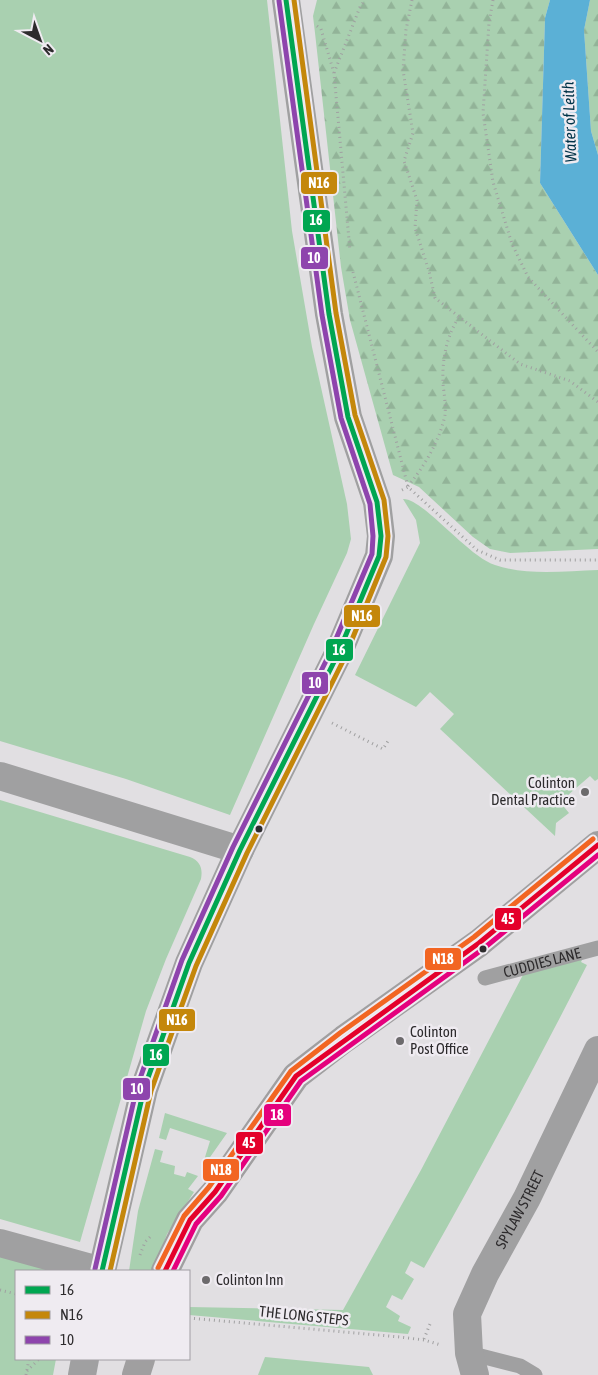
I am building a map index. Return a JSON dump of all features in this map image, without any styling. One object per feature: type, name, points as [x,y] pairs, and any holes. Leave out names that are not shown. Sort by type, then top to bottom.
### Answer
[{"type":"main road","points":[[165,1270],[190,1220],[215,1192],[296,1076],[344,1039],[479,943],[598,845]]},
{"type":"main road","points":[[136,1375],[141,1360]]},
{"type":"street","points":[[102,1270],[144,1089],[190,963],[240,850],[310,712],[379,556],[380,536],[377,502],[348,417],[329,314],[287,12]]},
{"type":"street","points":[[0,776],[240,850]]},
{"type":"street","name":"SPYLAW STREET","points":[[472,1364],[467,1314],[486,1274],[527,1198],[598,1050]]},
{"type":"street","points":[[0,1243],[98,1270]]},
{"type":"street","points":[[82,1375],[85,1360]]},
{"type":"lane","name":"CUDDIES LANE","points":[[485,978],[598,948]]},
{"type":"lane","points":[[472,1364],[520,1366],[535,1375]]},
{"type":"path","points":[[334,73],[360,7],[365,0]]},
{"type":"path","points":[[412,0],[406,30],[403,70],[413,133],[404,161],[417,200],[415,228],[429,271],[435,298],[520,364],[570,381],[598,402]]},
{"type":"path","points":[[493,0],[489,22],[483,113],[493,182],[512,244],[528,277],[598,352]]},
{"type":"path","points":[[287,12],[320,28],[334,73],[351,256]]},
{"type":"path","points":[[352,266],[408,487],[477,550],[500,560],[598,560]]},
{"type":"path","points":[[377,502],[408,487],[420,472],[433,447],[445,414],[443,373],[447,338],[458,317]]},
{"type":"path","points":[[310,712],[383,749],[388,741]]},
{"type":"path","points":[[0,1290],[15,1294]]},
{"type":"path","name":"THE LONG STEPS","points":[[190,1318],[416,1339]]},
{"type":"path","points":[[424,1340],[430,1324]]},
{"type":"path","points":[[26,1373],[29,1360]]},
{"type":"path","points":[[26,1373],[38,1360]]},
{"type":"green space","points":[[0,0],[267,0],[292,231],[312,347],[347,504],[351,539],[347,553],[230,815],[126,779],[0,741]]},
{"type":"green space","points":[[317,0],[550,0],[545,18],[540,183],[598,275],[598,549],[510,553],[490,549],[473,537],[419,487],[393,475],[350,320],[341,267],[313,16]]},
{"type":"green space","points":[[590,0],[598,0],[598,155],[591,131],[584,30]]},
{"type":"green space","points":[[403,499],[412,501],[422,508],[472,551],[495,565],[533,572],[598,570],[598,779],[595,781],[590,776],[560,802],[569,813],[556,823],[555,836],[440,729],[454,714],[430,692],[416,707],[355,675],[420,543],[416,520]]},
{"type":"green space","points":[[0,800],[190,857],[198,863],[202,871],[201,879],[166,959],[146,1011],[80,1242],[0,1219]]},
{"type":"green space","points":[[585,954],[581,962],[587,965],[548,1041],[424,1268],[411,1261],[405,1273],[414,1279],[402,1300],[392,1295],[386,1307],[400,1316],[398,1321],[411,1327],[408,1334],[190,1315],[190,1307],[343,1310],[421,1170],[525,971]]},
{"type":"green space","points":[[165,1113],[227,1133],[201,1170],[210,1141],[170,1128],[166,1140],[159,1138]]},
{"type":"green space","points":[[155,1149],[163,1151],[160,1162],[175,1166],[174,1174],[185,1177],[187,1172],[198,1176],[188,1189],[194,1192],[167,1234],[154,1270],[129,1270],[138,1211]]},
{"type":"green space","points":[[0,1256],[49,1270],[15,1270],[15,1360],[56,1360],[53,1375],[0,1375]]},
{"type":"green space","points":[[265,1357],[369,1367],[373,1375],[258,1375]]},
{"type":"water","name":"Water of Leith","points":[[550,0],[590,0],[584,30],[591,131],[598,155],[598,275],[540,183],[545,18]]},
{"type":"transit line","name":"16","points":[[102,1270],[144,1089],[189,963],[240,850],[337,656],[379,556],[381,536],[377,502],[348,417],[329,314],[286,0]]},
{"type":"transit line","name":"N16","points":[[110,1270],[151,1091],[196,966],[247,853],[344,659],[386,557],[388,536],[384,500],[355,415],[336,313],[294,0]]},
{"type":"transit line","name":"10","points":[[95,1269],[137,1087],[182,960],[233,847],[330,653],[372,554],[373,536],[370,504],[341,418],[322,315],[279,1]]},
{"type":"transit line","name":"N18","points":[[158,1268],[184,1216],[209,1187],[291,1071],[340,1033],[474,937],[593,839]]},
{"type":"transit line","name":"45","points":[[165,1270],[190,1220],[215,1192],[296,1076],[479,943],[598,845]]},
{"type":"transit line","name":"18","points":[[173,1270],[196,1224],[221,1196],[301,1081],[483,949],[598,855]]},
{"type":"place","name":"Colinton Dental Practice","points":[[585,792]]},
{"type":"place","name":"Colinton Post Office","points":[[400,1041]]},
{"type":"place","name":"Colinton Inn","points":[[206,1280]]}]
